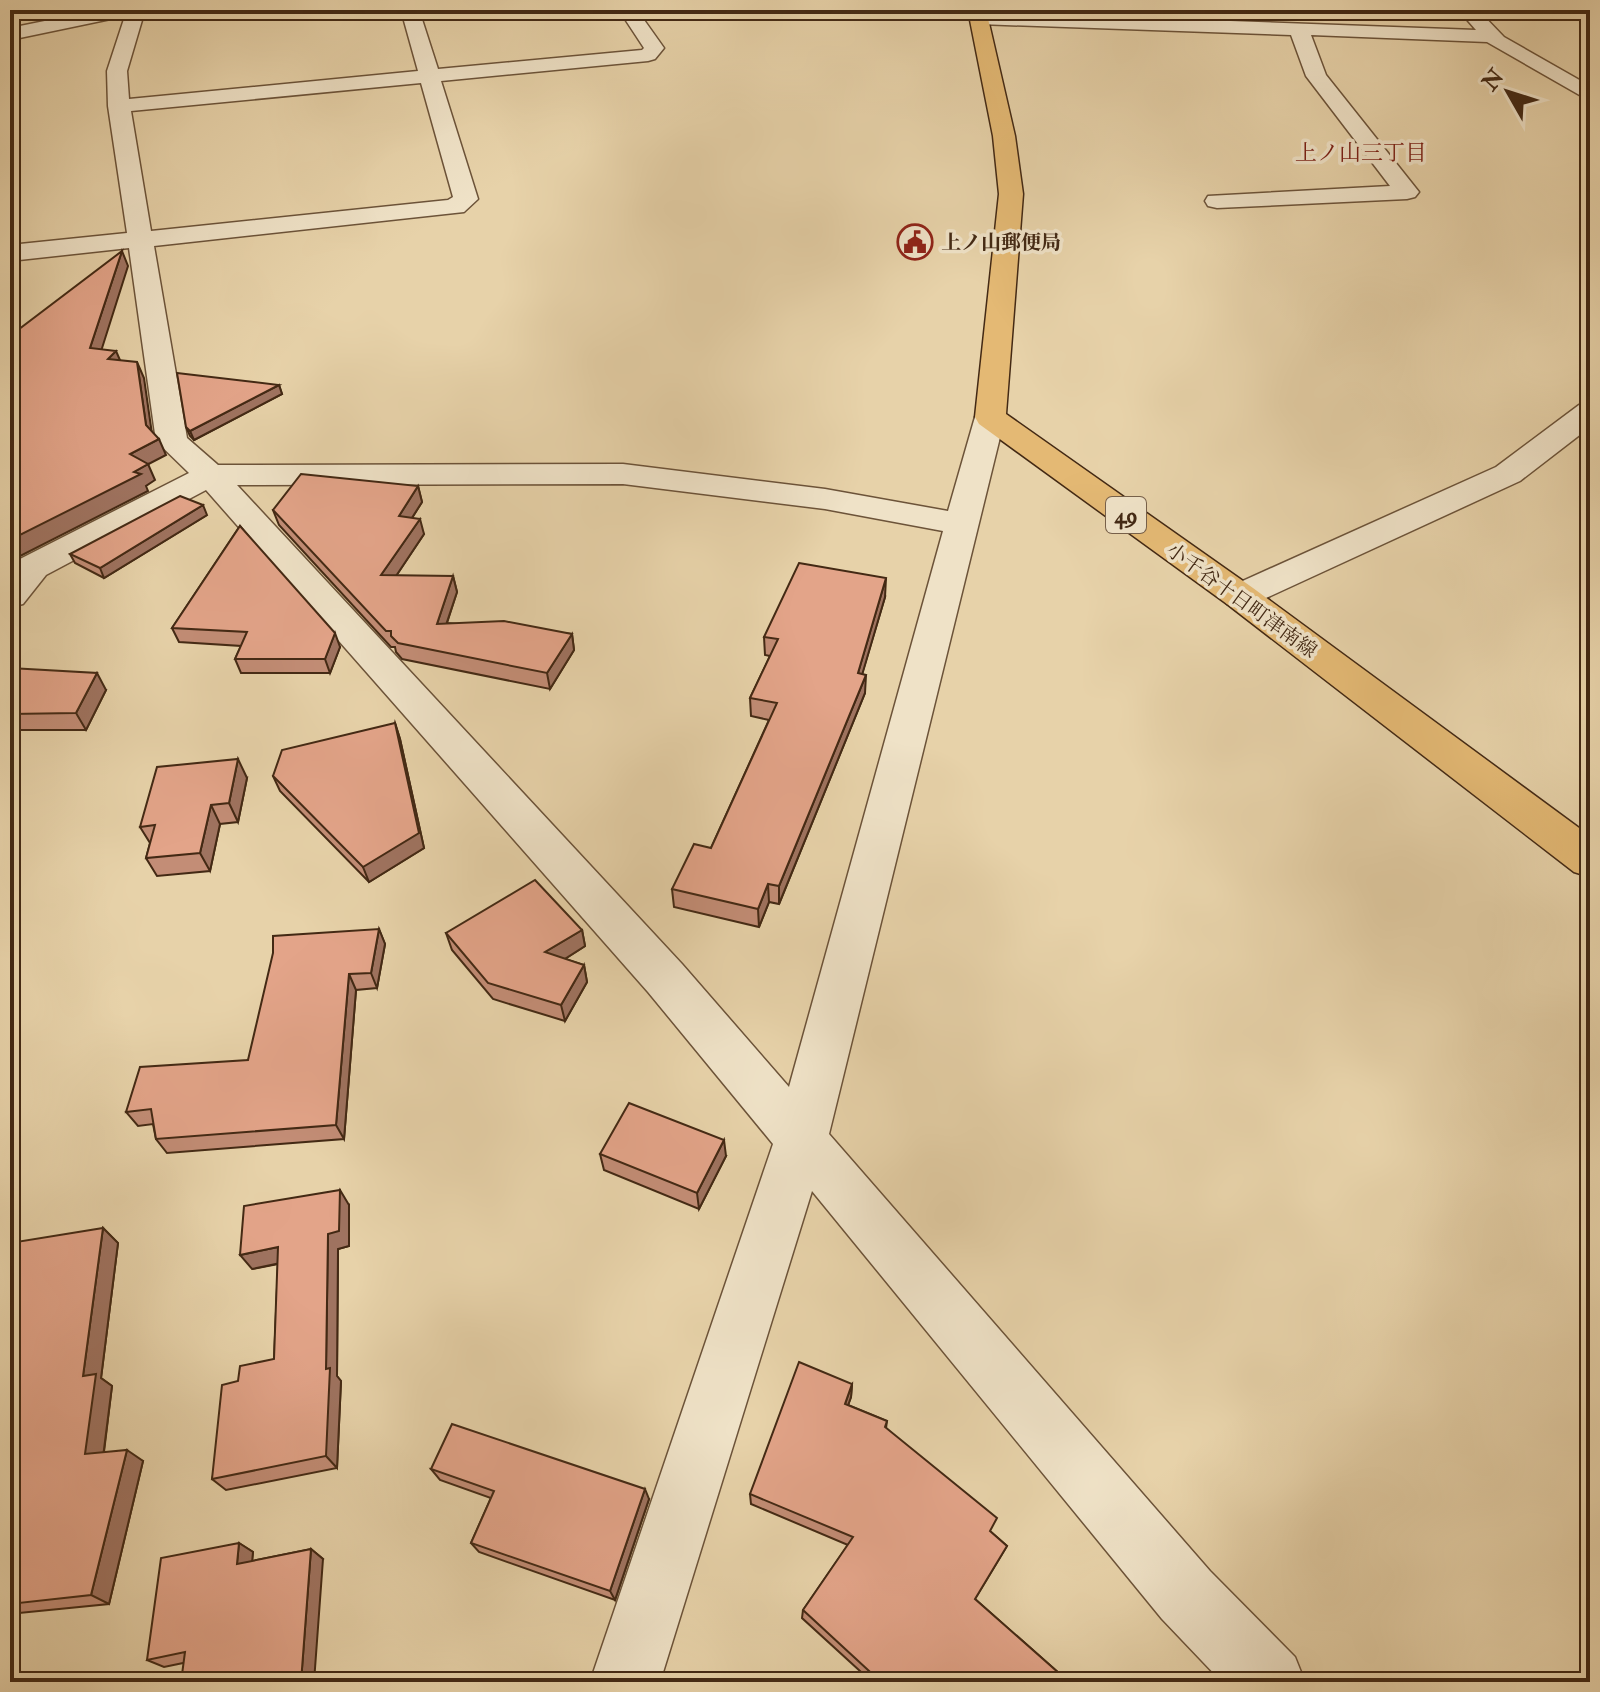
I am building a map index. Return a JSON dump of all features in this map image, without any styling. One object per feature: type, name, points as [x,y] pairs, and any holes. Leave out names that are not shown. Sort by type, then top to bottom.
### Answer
[{"type":"main road","points":[[978,14],[1004,136],[1011,194],[990,417]]},
{"type":"main road","name":"小千谷十日町津南線","points":[[990,417],[1240,596],[1590,860]]},
{"type":"street","points":[[10,34],[126,10]]},
{"type":"street","points":[[136,10],[117,71],[119,106],[172,441],[210,475],[665,978],[1186,1595],[1270,1682]]},
{"type":"street","points":[[10,253],[455,207],[466,199],[410,10]]},
{"type":"street","points":[[119,106],[648,55],[654,48],[628,10]]},
{"type":"street","points":[[1467,10],[1490,36],[1590,95]]},
{"type":"street","points":[[978,14],[1490,36]]},
{"type":"street","points":[[1217,201],[1407,192],[1316,76],[1299,29]]},
{"type":"street","points":[[1240,596],[1508,474],[1590,412]]},
{"type":"street","points":[[625,1682],[802,1137],[990,417]]},
{"type":"street","points":[[10,596],[33,567],[210,475],[623,474],[825,499],[961,524]]},
{"type":"building","points":[[122,251],[90,348],[116,351],[108,359],[137,362],[146,425],[159,439],[130,454],[148,464],[134,472],[141,474],[10,540],[10,336]]},
{"type":"building","points":[[177,373],[279,385],[190,431],[186,427]]},
{"type":"building","points":[[301,474],[418,486],[399,516],[420,519],[381,575],[453,576],[437,624],[504,621],[572,634],[547,673],[398,643],[391,636],[391,631],[386,631],[273,510]]},
{"type":"building","points":[[180,496],[203,505],[100,568],[70,554]]},
{"type":"building","points":[[240,526],[335,633],[325,659],[235,659],[247,632],[172,628]]},
{"type":"building","points":[[799,563],[886,578],[858,673],[866,675],[779,886],[768,884],[758,909],[672,889],[694,844],[711,848],[777,703],[750,698],[778,639],[764,637]]},
{"type":"building","points":[[10,668],[97,673],[76,713],[10,714]]},
{"type":"building","points":[[395,723],[419,833],[363,867],[273,776],[282,750]]},
{"type":"building","points":[[238,759],[229,803],[211,805],[200,853],[146,858],[155,825],[140,827],[157,767]]},
{"type":"building","points":[[535,880],[582,930],[545,952],[584,965],[561,1005],[488,983],[446,933]]},
{"type":"building","points":[[379,929],[371,973],[349,974],[336,1125],[156,1139],[151,1109],[126,1112],[140,1067],[248,1060],[273,953],[273,936]]},
{"type":"building","points":[[629,1103],[724,1140],[697,1193],[600,1154]]},
{"type":"building","points":[[340,1190],[339,1231],[328,1234],[326,1369],[330,1368],[326,1456],[212,1479],[222,1385],[238,1381],[240,1366],[274,1359],[278,1247],[240,1255],[244,1206]]},
{"type":"building","points":[[103,1228],[83,1376],[96,1374],[85,1454],[127,1450],[91,1595],[10,1604],[10,1243]]},
{"type":"building","points":[[799,1362],[852,1384],[845,1404],[887,1421],[885,1427],[997,1518],[990,1531],[1007,1546],[975,1599],[1069,1682],[881,1682],[803,1610],[853,1537],[750,1494]]},
{"type":"building","points":[[452,1424],[645,1489],[610,1591],[471,1543],[494,1491],[431,1469]]},
{"type":"building","points":[[239,1543],[237,1564],[311,1549],[301,1682],[181,1682],[185,1652],[147,1660],[161,1558]]},
{"type":"place","name":"上ノ山郵便局","points":[[915,242]]},
{"type":"district","name":"上ノ山三丁目","points":[[1361,152]]}]
